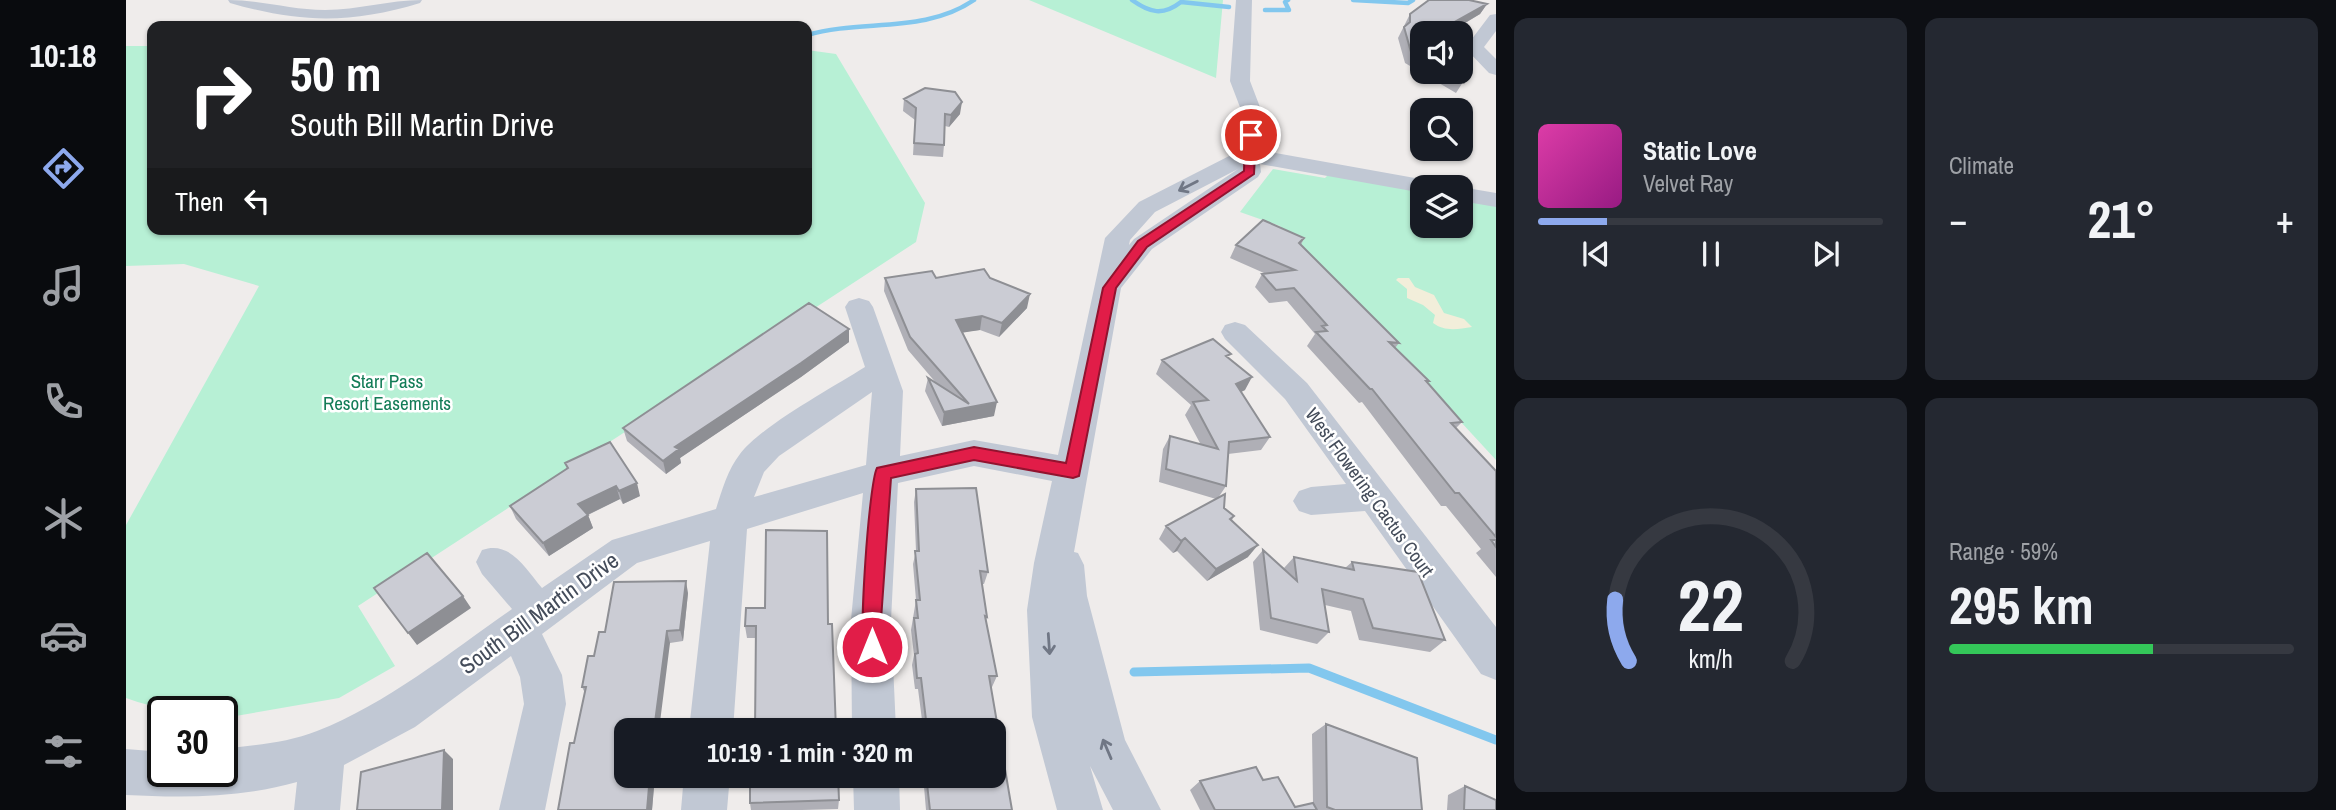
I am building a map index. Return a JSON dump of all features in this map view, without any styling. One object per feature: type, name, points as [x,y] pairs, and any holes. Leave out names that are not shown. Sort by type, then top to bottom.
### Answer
[{"type":"street","points":[[236,0],[281,13],[309,16],[371,10],[414,0]]},
{"type":"street","points":[[1080,810],[1054,717],[1047,610],[1053,563],[1110,288],[1143,244],[1250,172],[1248,155],[1253,115],[1240,81],[1244,0]]},
{"type":"street","points":[[1496,19],[1474,48],[1496,69]]},
{"type":"street","points":[[1248,155],[1410,184]]},
{"type":"street","points":[[1473,196],[1496,200]]},
{"type":"street","points":[[859,307],[888,391],[871,620],[874,718]]},
{"type":"street","name":"West Flowering Cactus Court","points":[[1235,332],[1296,391],[1496,660]]},
{"type":"street","points":[[712,718],[730,519],[741,484],[751,464],[767,447],[881,371]]},
{"type":"street","name":"South Bill Martin Drive","points":[[238,770],[277,765],[323,752],[400,712],[625,551],[883,473],[974,453],[1073,471]]},
{"type":"street","points":[[1311,501],[1372,496]]},
{"type":"street","points":[[1061,528],[1068,597],[1105,748],[1139,810]]},
{"type":"street","points":[[495,562],[529,620],[545,705],[522,810]]},
{"type":"street","points":[[317,810],[323,752]]},
{"type":"street","name":"South Bill Martin Drive","points":[[126,772],[147,773]]},
{"type":"street","points":[[704,810],[706,788]]},
{"type":"street","points":[[876,788],[877,810]]},
{"type":"green space","points":[[1029,0],[1223,0],[1216,78]]},
{"type":"green space","name":"Starr Pass Resort Easements","points":[[126,46],[147,46],[147,235],[812,235],[812,51],[836,54],[925,203],[916,242],[358,606],[395,666],[339,698],[238,716],[238,696],[147,696],[147,704],[126,698],[126,525],[259,286],[184,264],[126,266]]},
{"type":"green space","points":[[1273,169],[1325,178],[1333,170],[1410,184],[1410,238],[1473,238],[1473,196],[1496,200],[1496,460],[1280,226],[1240,212]]},
{"type":"sand","points":[[1409,278],[1415,287],[1434,295],[1444,313],[1464,319],[1472,327],[1447,329],[1433,323],[1435,315],[1423,305],[1407,298],[1407,289],[1396,280]]},
{"type":"building","points":[[1429,0],[1469,0],[1487,4],[1456,21],[1410,21],[1410,14]]},
{"type":"building","points":[[1410,22],[1410,48],[1404,27]]},
{"type":"building","points":[[925,88],[955,92],[962,102],[951,115],[945,114],[944,145],[914,143],[916,108],[904,99]]},
{"type":"building","points":[[1263,220],[1304,238],[1299,243],[1399,343],[1389,342],[1429,381],[1426,381],[1462,422],[1451,423],[1496,471],[1496,537],[1459,493],[1455,493],[1372,389],[1316,332],[1327,331],[1322,326],[1327,325],[1294,288],[1276,290],[1262,274],[1295,270],[1236,245]]},
{"type":"building","points":[[984,269],[990,278],[1030,294],[1002,323],[982,316],[956,320],[997,402],[944,412],[928,378],[969,404],[910,337],[885,278],[932,271],[936,278]]},
{"type":"building","points":[[809,303],[849,329],[675,447],[679,449],[663,461],[623,428]]},
{"type":"building","points":[[1213,339],[1231,354],[1226,356],[1252,377],[1236,384],[1270,437],[1229,442],[1226,486],[1166,469],[1170,436],[1218,449],[1193,402],[1208,400],[1162,360]]},
{"type":"building","points":[[610,442],[637,483],[619,491],[616,486],[578,504],[588,515],[543,543],[510,506],[568,468],[565,463]]},
{"type":"building","points":[[976,488],[988,572],[980,571],[987,617],[985,616],[997,676],[989,676],[996,718],[926,718],[915,654],[918,653],[914,618],[918,618],[916,600],[920,600],[915,551],[919,551],[916,489]]},
{"type":"building","points":[[1225,494],[1224,508],[1234,516],[1230,519],[1258,545],[1216,569],[1185,538],[1181,541],[1166,526]]},
{"type":"building","points":[[766,530],[827,531],[828,624],[832,624],[836,718],[755,718],[756,626],[745,626],[746,608],[765,608]]},
{"type":"building","points":[[1263,550],[1297,581],[1294,557],[1354,570],[1352,562],[1418,572],[1445,640],[1373,628],[1363,599],[1322,589],[1329,632],[1271,618]]},
{"type":"building","points":[[427,553],[463,596],[408,633],[374,588]]},
{"type":"building","points":[[686,581],[680,630],[667,631],[656,718],[614,718],[614,788],[649,788],[647,810],[558,810],[570,743],[574,743],[586,687],[582,687],[588,656],[594,656],[599,632],[605,632],[614,582]]},
{"type":"building","points":[[1326,724],[1417,758],[1422,810],[1335,810],[1327,807]]},
{"type":"building","points":[[444,750],[442,810],[357,810],[361,772]]},
{"type":"building","points":[[1256,767],[1263,780],[1278,777],[1295,807],[1313,803],[1317,810],[1215,810],[1200,781]]},
{"type":"building","points":[[1006,775],[1012,810],[930,810],[927,788],[1006,788]]},
{"type":"building","points":[[1465,786],[1496,800],[1496,810],[1464,810]]},
{"type":"building","points":[[750,788],[839,788],[839,800],[750,803]]},
{"type":"waterway","points":[[812,34],[935,18],[974,0]]},
{"type":"waterway","points":[[1132,0],[1156,11],[1168,9],[1181,2],[1229,7]]},
{"type":"waterway","points":[[1265,10],[1289,10],[1285,2],[1288,0]]},
{"type":"waterway","points":[[1353,0],[1408,3],[1413,0]]},
{"type":"waterway","points":[[1134,672],[1309,668],[1496,740]]},
{"type":"route","points":[[872,647],[871,620],[883,473],[974,453],[1073,471],[1110,288],[1143,244],[1250,172],[1248,155],[1251,135]]}]
